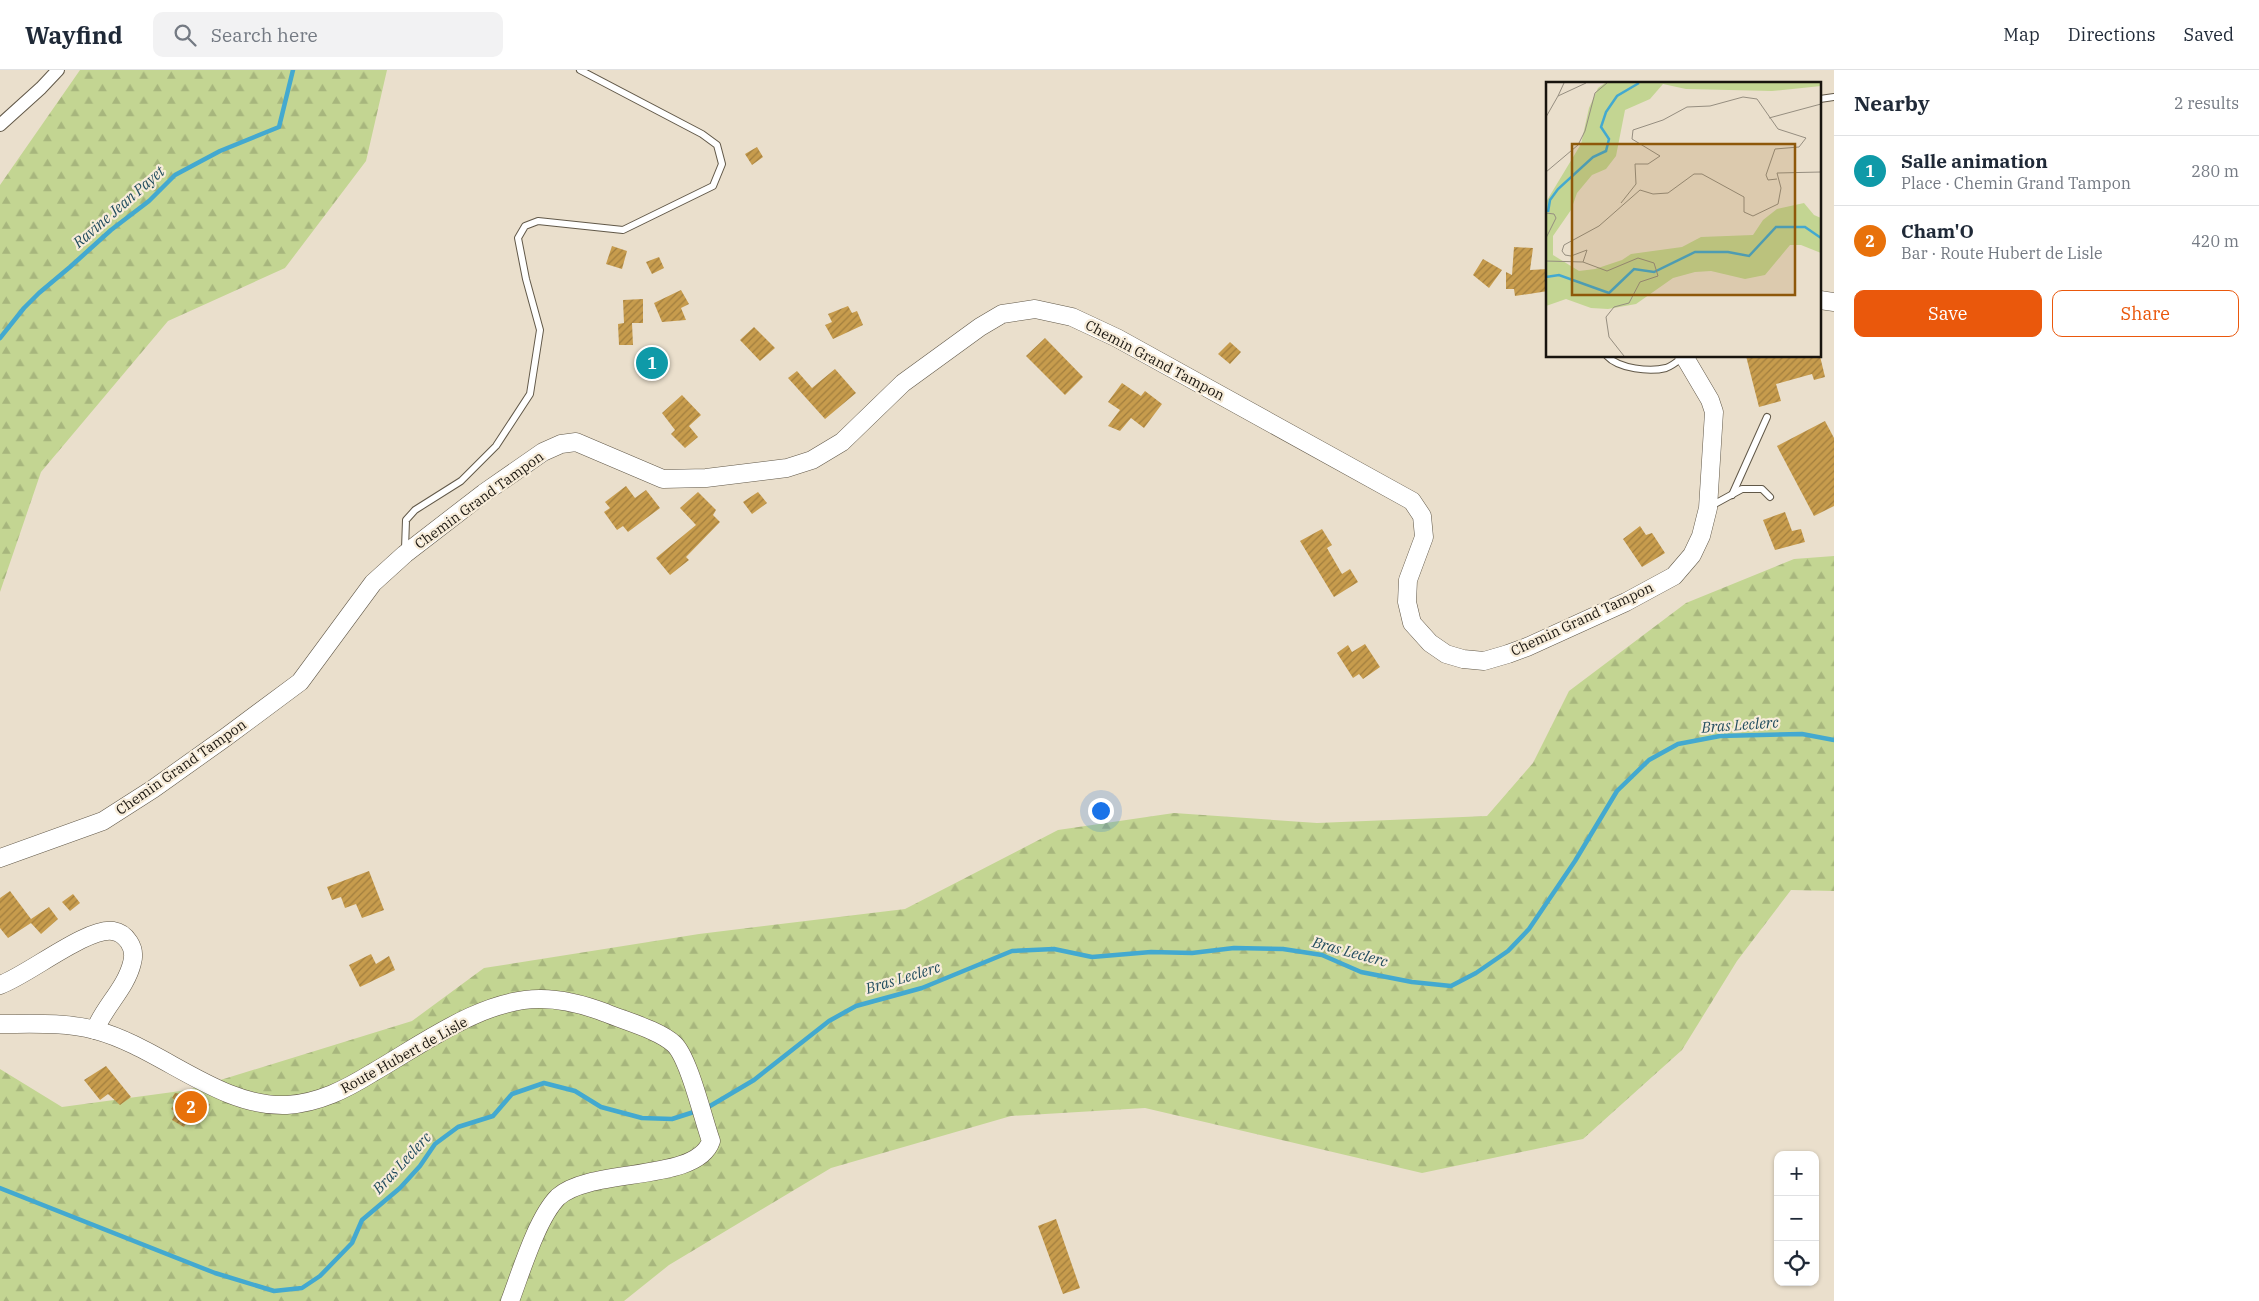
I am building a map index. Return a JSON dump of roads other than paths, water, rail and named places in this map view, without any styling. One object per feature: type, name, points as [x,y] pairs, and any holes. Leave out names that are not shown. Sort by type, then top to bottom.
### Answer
[{"type":"main road","name":"Chemin Grand Tampon","points":[[0,858],[103,821],[153,789],[241,726],[300,682],[373,583],[405,554],[484,493],[543,452],[561,444],[576,442],[663,479],[706,478],[787,468],[812,460],[842,442],[903,383],[980,326],[1002,314],[1035,309],[1072,316],[1117,338],[1412,501],[1422,516],[1424,537],[1408,580],[1407,602],[1412,623],[1430,644],[1446,654],[1463,659],[1484,661],[1527,647],[1626,602],[1674,576],[1692,555],[1708,508],[1714,412],[1710,400],[1685,358]]},
{"type":"main road","points":[[0,985],[14,980],[72,945],[94,935],[112,931],[121,934],[130,944],[133,952],[133,962],[129,973],[95,1030]]},
{"type":"main road","name":"Route Hubert de Lisle","points":[[0,1024],[61,1026],[95,1030],[135,1046],[222,1091],[254,1101],[286,1105],[314,1101],[346,1089],[459,1023],[500,1005],[540,999],[572,1002],[660,1035],[674,1044],[685,1062],[711,1141],[708,1149],[698,1157],[655,1172],[592,1181],[573,1187],[558,1198],[547,1212],[510,1301]]},
{"type":"street","points":[[0,125],[35,94],[58,70]]},
{"type":"lane","points":[[405,554],[406,520],[415,510],[462,481],[496,446],[530,394],[540,330],[526,279],[518,238],[520,232],[525,226],[538,221],[623,230],[713,186],[722,164],[717,145],[702,134],[580,70]]},
{"type":"lane","points":[[1609,358],[1612,362],[1646,370],[1668,368],[1681,358]]},
{"type":"lane","points":[[1732,495],[1766,417]]},
{"type":"lane","points":[[1708,508],[1742,489],[1762,489],[1770,497]]},
{"type":"waterway","name":"Ravine Jean Payet","points":[[0,338],[24,308],[39,293],[111,230],[149,201],[175,175],[220,151],[279,127],[293,70]]},
{"type":"waterway","name":"Bras Leclerc","points":[[705,1109],[754,1080],[829,1021],[856,1006],[922,988],[1012,951],[1054,949],[1092,957],[1151,952],[1192,953],[1234,948],[1283,949],[1322,955],[1361,972],[1412,982],[1451,986],[1476,973],[1508,951],[1529,929],[1575,861],[1617,791],[1649,760],[1678,744],[1720,736],[1802,734],[1834,740]]},
{"type":"waterway","name":"Bras Leclerc","points":[[0,1188],[215,1273],[274,1291],[302,1288],[320,1276],[352,1243],[362,1220],[400,1188],[420,1166],[435,1144],[458,1127],[493,1116],[512,1094],[544,1083],[575,1091],[601,1107],[642,1118],[672,1119],[697,1111]]},
{"type":"place","name":"Salle animation","points":[[652,363]]},
{"type":"place","name":"Cham'O","points":[[191,1107]]}]
